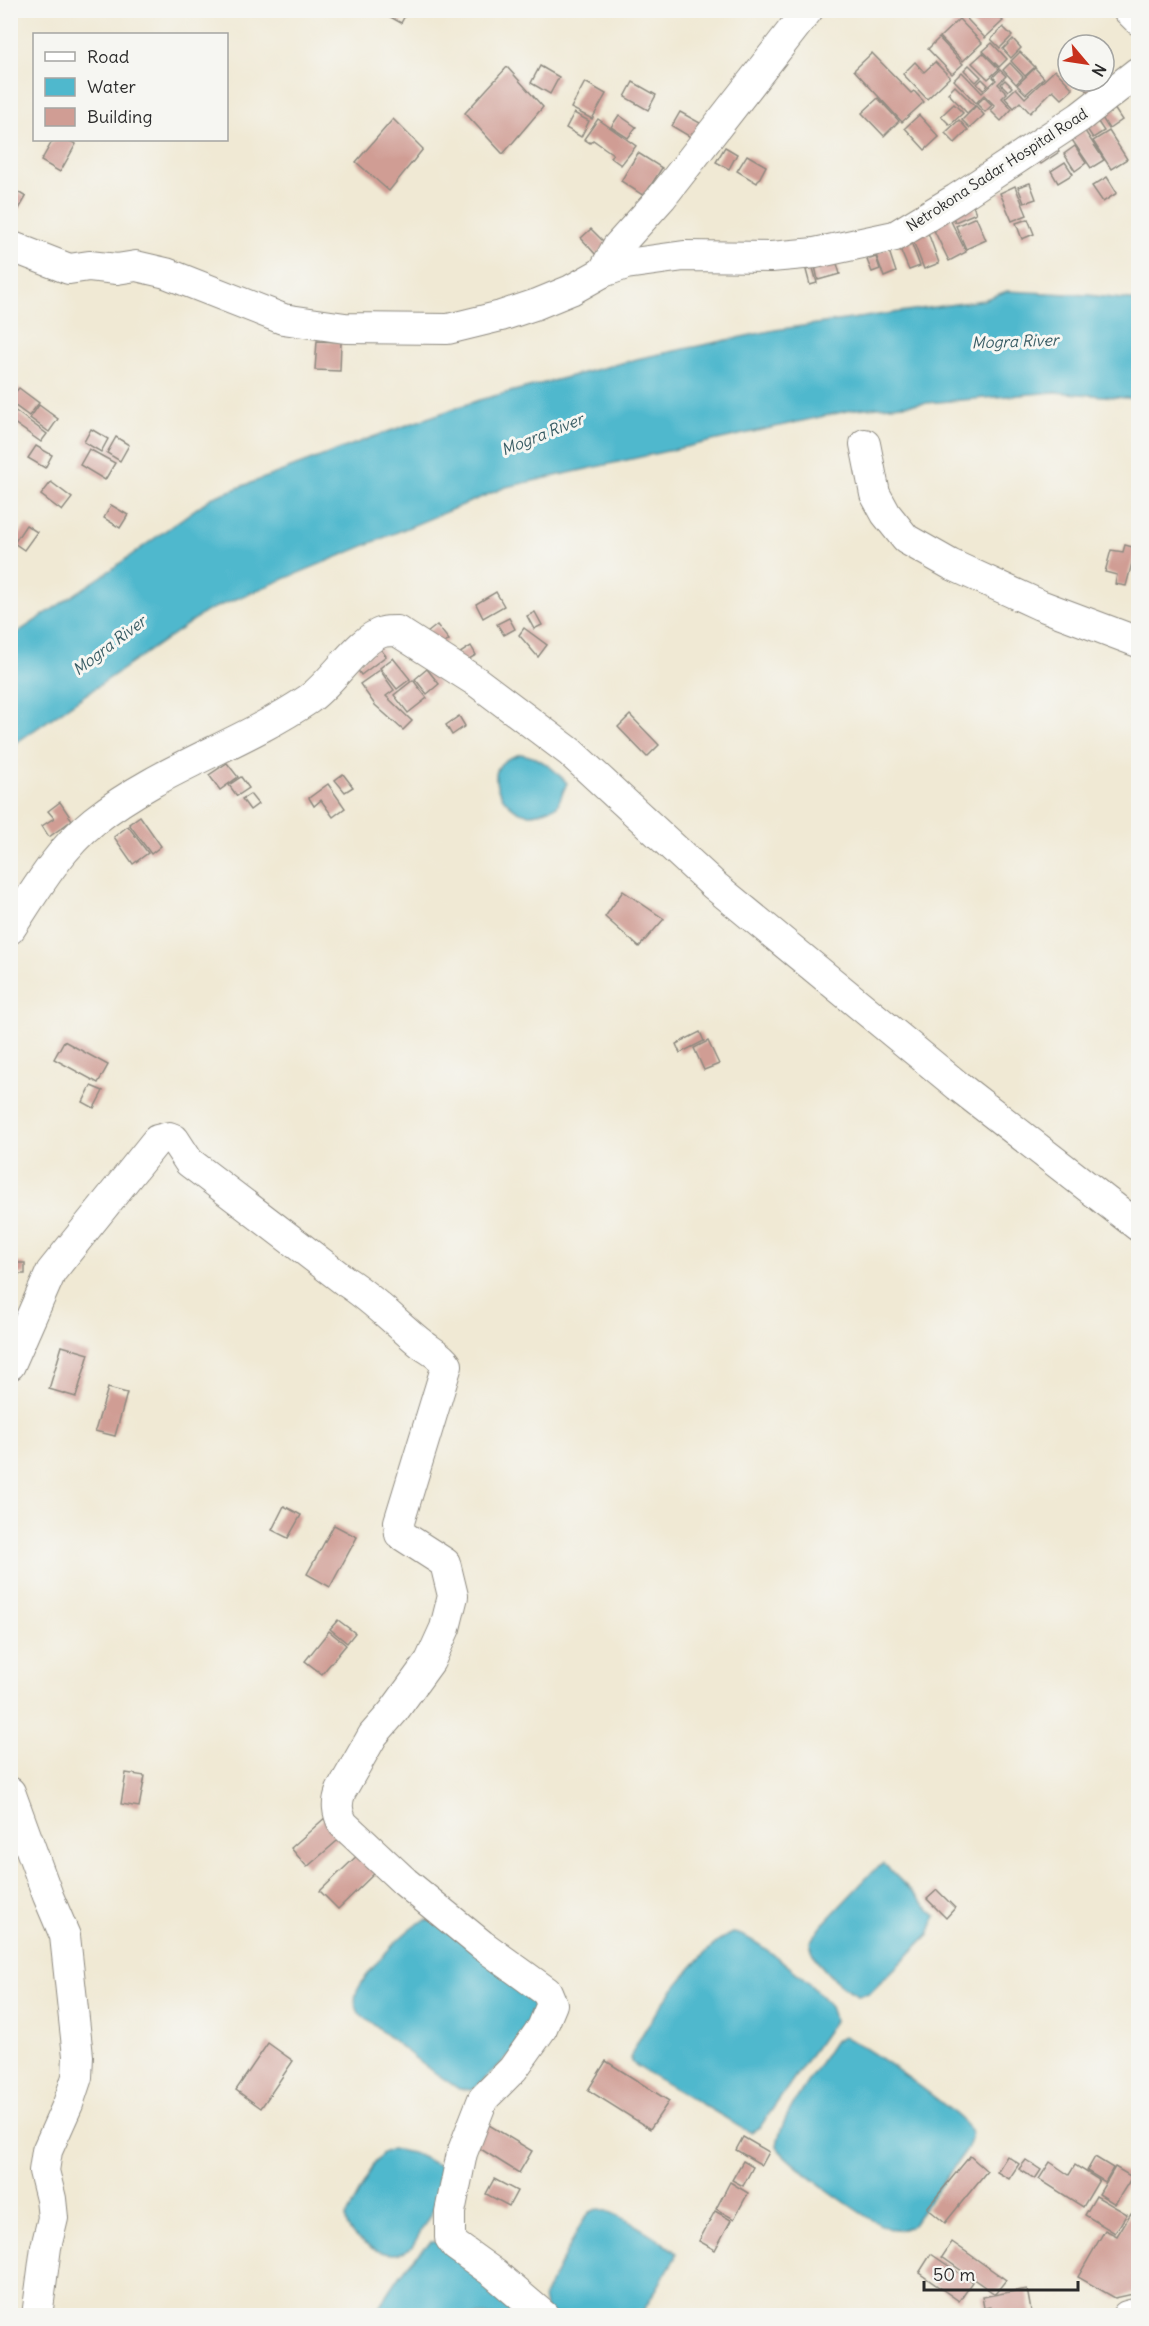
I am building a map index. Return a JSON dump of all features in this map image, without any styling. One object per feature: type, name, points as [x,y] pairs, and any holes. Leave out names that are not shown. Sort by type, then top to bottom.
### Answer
[{"type":"street","points":[[603,272],[617,247],[668,189],[808,10]]},
{"type":"street","points":[[1128,10],[1138,21]]},
{"type":"street","name":"Netrokona Sadar Hospital Road","points":[[10,246],[69,268],[89,266],[117,269],[136,266],[166,273],[284,319],[345,328],[448,329],[501,316],[537,304],[571,290],[603,272],[626,264],[684,256],[771,257],[815,253],[895,236],[956,199],[1080,117],[1138,72]]},
{"type":"street","points":[[865,444],[875,494],[886,514],[906,539],[950,564],[1040,605],[1138,642]]},
{"type":"street","points":[[10,929],[53,866],[93,822],[150,784],[276,719],[305,701],[320,691],[351,657],[374,637],[384,632],[397,631],[477,682],[570,752],[715,886],[958,1086],[1138,1226]]},
{"type":"street","points":[[10,1365],[51,1272],[157,1140],[169,1137],[174,1139],[189,1162],[336,1275],[363,1292],[420,1344],[442,1358],[447,1365],[399,1522],[400,1534],[445,1563],[453,1596],[445,1628],[430,1661],[393,1712],[372,1735],[337,1800],[338,1814],[343,1824],[405,1882],[482,1945],[547,1992],[552,2004],[542,2028],[513,2069],[483,2099],[462,2153],[450,2212],[450,2238],[456,2246],[495,2274],[544,2316]]},
{"type":"street","points":[[10,1792],[64,1936],[78,2056],[77,2077],[68,2104],[46,2151],[44,2172],[51,2199],[52,2218],[37,2316]]},
{"type":"street","points":[[1127,2316],[1138,2313]]},
{"type":"water","name":"Mogra River","points":[[1007,291],[1088,295],[1138,301],[1138,399],[1055,392],[856,409],[506,487],[207,611],[11,746],[11,637],[102,576],[211,498],[479,400],[641,358],[775,330],[983,300]]},
{"type":"water","points":[[521,754],[547,764],[567,783],[557,806],[530,814],[522,813],[502,797],[496,781],[496,773],[504,761]]},
{"type":"water","points":[[884,1864],[936,1916],[929,1934],[870,1993],[858,1995],[828,1973],[816,1959],[810,1942],[822,1925],[876,1868]]},
{"type":"water","points":[[427,1920],[434,1921],[542,1997],[524,2042],[473,2090],[459,2089],[425,2066],[359,2013],[356,2006],[356,1994],[376,1964],[398,1940]]},
{"type":"water","points":[[732,1933],[754,1942],[798,1974],[822,1996],[831,2010],[834,2021],[760,2127],[751,2132],[631,2062],[631,2056],[638,2042],[660,2007],[705,1954]]},
{"type":"water","points":[[843,2037],[869,2051],[909,2078],[961,2120],[969,2128],[971,2134],[966,2150],[912,2225],[904,2229],[890,2229],[866,2216],[796,2166],[777,2147],[784,2122],[800,2093],[834,2042]]},
{"type":"water","points":[[392,2149],[413,2153],[444,2168],[448,2183],[412,2247],[394,2254],[371,2248],[356,2238],[347,2225],[346,2218],[375,2162],[382,2153]]},
{"type":"water","points":[[597,2209],[614,2214],[650,2234],[676,2253],[675,2258],[641,2315],[547,2315],[543,2298],[583,2220],[590,2212]]},
{"type":"water","points":[[431,2242],[441,2242],[527,2316],[374,2316],[407,2267]]},
{"type":"building","points":[[378,10],[408,10],[401,23]]},
{"type":"building","points":[[976,10],[993,10],[1003,21],[985,38],[967,19]]},
{"type":"building","points":[[959,19],[982,43],[963,61],[940,37]]},
{"type":"building","points":[[1003,27],[1012,36],[1000,48],[991,39]]},
{"type":"building","points":[[939,38],[963,64],[952,74],[928,49]]},
{"type":"building","points":[[1013,39],[1021,48],[1011,58],[1003,49]]},
{"type":"building","points":[[992,43],[1007,59],[999,67],[983,51]]},
{"type":"building","points":[[1020,52],[1035,67],[1025,76],[1011,61]]},
{"type":"building","points":[[872,53],[911,93],[914,91],[924,102],[902,122],[854,70]]},
{"type":"building","points":[[983,53],[999,69],[988,79],[972,63]]},
{"type":"building","points":[[915,62],[924,72],[935,62],[950,77],[927,99],[903,74]]},
{"type":"building","points":[[1010,63],[1023,77],[1016,84],[1003,70]]},
{"type":"building","points":[[969,65],[981,77],[976,82],[964,70]]},
{"type":"building","points":[[540,66],[559,77],[550,94],[531,83]]},
{"type":"building","points":[[507,67],[543,107],[503,154],[465,113]]},
{"type":"building","points":[[1035,68],[1044,78],[1026,94],[1017,85]]},
{"type":"building","points":[[1000,70],[1006,76],[998,84],[1007,93],[1002,98],[1012,109],[1001,121],[990,110],[995,106],[984,95],[976,103],[954,80],[962,72],[982,93],[996,80],[993,77]]},
{"type":"building","points":[[1056,71],[1056,93],[1053,90],[1030,113],[1020,102],[1014,108],[1005,98],[1016,88],[1025,98]]},
{"type":"building","points":[[982,79],[988,85],[983,90],[977,84]]},
{"type":"building","points":[[1005,80],[1012,87],[1008,91],[1001,84]]},
{"type":"building","points":[[585,82],[606,94],[592,119],[571,108]]},
{"type":"building","points":[[633,82],[656,95],[648,110],[625,97]]},
{"type":"building","points":[[955,86],[975,106],[967,113],[948,93]]},
{"type":"building","points":[[1056,93],[1069,93],[1062,99]]},
{"type":"building","points":[[984,97],[992,105],[985,112],[977,104]]},
{"type":"building","points":[[878,98],[899,121],[884,136],[862,113]]},
{"type":"building","points":[[954,104],[963,113],[950,125],[941,116]]},
{"type":"building","points":[[1112,105],[1122,120],[1109,129],[1099,113]]},
{"type":"building","points":[[976,106],[984,115],[970,128],[962,120]]},
{"type":"building","points":[[680,112],[700,123],[692,138],[672,126]]},
{"type":"building","points":[[574,113],[589,121],[581,137],[566,128]]},
{"type":"building","points":[[619,115],[636,127],[628,138],[611,127]]},
{"type":"building","points":[[919,115],[939,137],[925,150],[905,128]]},
{"type":"building","points":[[1094,116],[1104,131],[1093,138],[1083,123]]},
{"type":"building","points":[[393,119],[423,149],[389,191],[356,162]]},
{"type":"building","points":[[598,119],[636,146],[621,165],[610,157],[613,154],[593,140],[590,143],[584,139]]},
{"type":"building","points":[[959,120],[968,130],[955,143],[945,133]]},
{"type":"building","points":[[1081,125],[1104,160],[1091,168],[1068,134]]},
{"type":"building","points":[[1109,131],[1127,159],[1111,169],[1093,141]]},
{"type":"building","points":[[52,141],[70,141],[76,144],[60,172],[41,161]]},
{"type":"building","points":[[1053,143],[1059,152],[1041,164],[1035,155]]},
{"type":"building","points":[[1075,146],[1086,163],[1075,171],[1064,154]]},
{"type":"building","points":[[725,147],[737,154],[729,169],[716,162]]},
{"type":"building","points":[[638,153],[662,168],[644,196],[621,181]]},
{"type":"building","points":[[747,155],[766,166],[757,183],[737,171]]},
{"type":"building","points":[[1065,162],[1073,174],[1058,183],[1051,171]]},
{"type":"building","points":[[1107,177],[1117,193],[1103,202],[1092,186]]},
{"type":"building","points":[[1030,183],[1036,199],[1024,203],[1018,187]]},
{"type":"building","points":[[1015,186],[1027,215],[1012,221],[1000,193]]},
{"type":"building","points":[[13,189],[26,197],[19,209],[10,204]]},
{"type":"building","points":[[971,201],[976,213],[955,222],[950,210]]},
{"type":"building","points":[[946,211],[966,252],[949,261],[929,220]]},
{"type":"building","points":[[976,217],[986,240],[966,249],[956,226]]},
{"type":"building","points":[[1028,219],[1034,234],[1022,239],[1016,223]]},
{"type":"building","points":[[926,227],[939,263],[924,269],[910,233]]},
{"type":"building","points":[[591,229],[607,245],[596,255],[581,238]]},
{"type":"building","points":[[910,239],[920,266],[909,270],[898,244]]},
{"type":"building","points":[[888,248],[896,272],[884,277],[875,252]]},
{"type":"building","points":[[876,257],[880,269],[872,272],[867,260]]},
{"type":"building","points":[[836,260],[840,274],[818,280],[815,266]]},
{"type":"building","points":[[813,268],[817,283],[810,285],[806,270]]},
{"type":"building","points":[[317,341],[341,342],[340,371],[315,370]]},
{"type":"building","points":[[19,388],[39,403],[29,416],[10,402],[10,398]]},
{"type":"building","points":[[39,405],[58,419],[49,432],[30,418]]},
{"type":"building","points":[[10,407],[47,434],[41,442],[10,420]]},
{"type":"building","points":[[91,429],[108,439],[101,452],[84,442]]},
{"type":"building","points":[[116,437],[129,445],[120,461],[107,453]]},
{"type":"building","points":[[36,446],[52,455],[45,468],[28,458]]},
{"type":"building","points":[[89,449],[115,463],[105,480],[80,465]]},
{"type":"building","points":[[51,482],[72,498],[62,511],[41,495]]},
{"type":"building","points":[[111,505],[128,515],[120,528],[104,518]]},
{"type":"building","points":[[26,525],[37,532],[24,550],[14,543]]},
{"type":"building","points":[[1125,545],[1136,548],[1126,586],[1115,584],[1117,575],[1105,572],[1111,550],[1123,552]]},
{"type":"building","points":[[496,592],[504,606],[483,618],[476,604]]},
{"type":"building","points":[[535,612],[542,625],[534,629],[527,616]]},
{"type":"building","points":[[509,618],[515,629],[504,635],[497,624]]},
{"type":"building","points":[[437,625],[449,640],[439,647],[427,633]]},
{"type":"building","points":[[524,628],[547,645],[538,657],[519,635]]},
{"type":"building","points":[[471,646],[476,655],[462,663],[457,655]]},
{"type":"building","points":[[379,647],[386,656],[361,675],[355,666]]},
{"type":"building","points":[[393,658],[410,679],[397,689],[380,668]]},
{"type":"building","points":[[427,669],[439,684],[427,694],[415,679]]},
{"type":"building","points":[[380,670],[394,690],[386,696],[412,721],[403,730],[375,705],[360,684]]},
{"type":"building","points":[[413,680],[427,698],[408,713],[394,695]]},
{"type":"building","points":[[630,715],[659,745],[647,757],[618,727]]},
{"type":"building","points":[[459,716],[465,726],[452,735],[446,725]]},
{"type":"building","points":[[227,763],[238,777],[220,790],[209,775]]},
{"type":"building","points":[[343,774],[353,787],[345,792],[335,780]]},
{"type":"building","points":[[241,777],[249,788],[237,796],[229,785]]},
{"type":"building","points":[[328,784],[345,808],[333,817],[321,800],[314,806],[309,798]]},
{"type":"building","points":[[250,794],[258,804],[250,810],[242,799]]},
{"type":"building","points":[[60,802],[72,820],[49,837],[42,826],[54,818],[48,811]]},
{"type":"building","points":[[140,816],[161,846],[151,854],[129,824]]},
{"type":"building","points":[[128,826],[148,853],[133,864],[114,837]]},
{"type":"building","points":[[623,891],[664,919],[639,947],[605,917]]},
{"type":"building","points":[[700,1032],[704,1041],[680,1053],[676,1044]]},
{"type":"building","points":[[64,1041],[108,1065],[98,1083],[54,1059]]},
{"type":"building","points":[[708,1041],[719,1064],[704,1070],[694,1048]]},
{"type":"building","points":[[91,1086],[103,1091],[94,1108],[83,1102]]},
{"type":"building","points":[[10,1263],[25,1263],[25,1274],[10,1274]]},
{"type":"building","points":[[62,1346],[89,1354],[76,1397],[49,1389]]},
{"type":"building","points":[[108,1388],[127,1393],[115,1436],[95,1431]]},
{"type":"building","points":[[284,1506],[301,1515],[288,1538],[272,1530]]},
{"type":"building","points":[[334,1525],[357,1537],[330,1587],[307,1574]]},
{"type":"building","points":[[338,1620],[355,1633],[347,1643],[330,1629]]},
{"type":"building","points":[[329,1631],[346,1645],[322,1674],[305,1661]]},
{"type":"building","points":[[126,1773],[145,1776],[139,1807],[121,1804]]},
{"type":"building","points":[[327,1816],[344,1835],[307,1867],[291,1848]]},
{"type":"building","points":[[362,1851],[379,1869],[338,1909],[320,1891]]},
{"type":"building","points":[[937,1890],[955,1908],[946,1918],[927,1899]]},
{"type":"building","points":[[268,2043],[293,2061],[261,2108],[236,2090]]},
{"type":"building","points":[[606,2061],[669,2101],[650,2129],[588,2090]]},
{"type":"building","points":[[484,2122],[532,2151],[519,2173],[471,2143]]},
{"type":"building","points":[[743,2137],[769,2152],[762,2165],[736,2150]]},
{"type":"building","points":[[970,2156],[987,2171],[945,2223],[927,2208]]},
{"type":"building","points":[[1007,2156],[1019,2164],[1009,2179],[997,2172]]},
{"type":"building","points":[[1095,2157],[1113,2168],[1105,2182],[1087,2171]]},
{"type":"building","points":[[1026,2160],[1041,2170],[1035,2179],[1019,2169]]},
{"type":"building","points":[[743,2161],[753,2167],[743,2186],[732,2180]]},
{"type":"building","points":[[1050,2162],[1069,2175],[1075,2165],[1099,2180],[1083,2207],[1039,2179]]},
{"type":"building","points":[[1115,2167],[1132,2177],[1115,2204],[1099,2194]]},
{"type":"building","points":[[494,2179],[517,2191],[509,2206],[486,2194]]},
{"type":"building","points":[[730,2182],[748,2193],[734,2219],[716,2209]]},
{"type":"building","points":[[1096,2196],[1127,2214],[1115,2233],[1085,2215]]},
{"type":"building","points":[[715,2211],[731,2220],[715,2250],[699,2241]]},
{"type":"building","points":[[1131,2213],[1138,2218],[1138,2293],[1115,2298],[1078,2277],[1105,2230],[1117,2236]]},
{"type":"building","points":[[952,2242],[1006,2280],[995,2294],[942,2257]]},
{"type":"building","points":[[931,2254],[972,2282],[959,2301],[919,2273]]},
{"type":"building","points":[[1027,2289],[1032,2316],[991,2316],[990,2307],[984,2308],[982,2297]]}]
